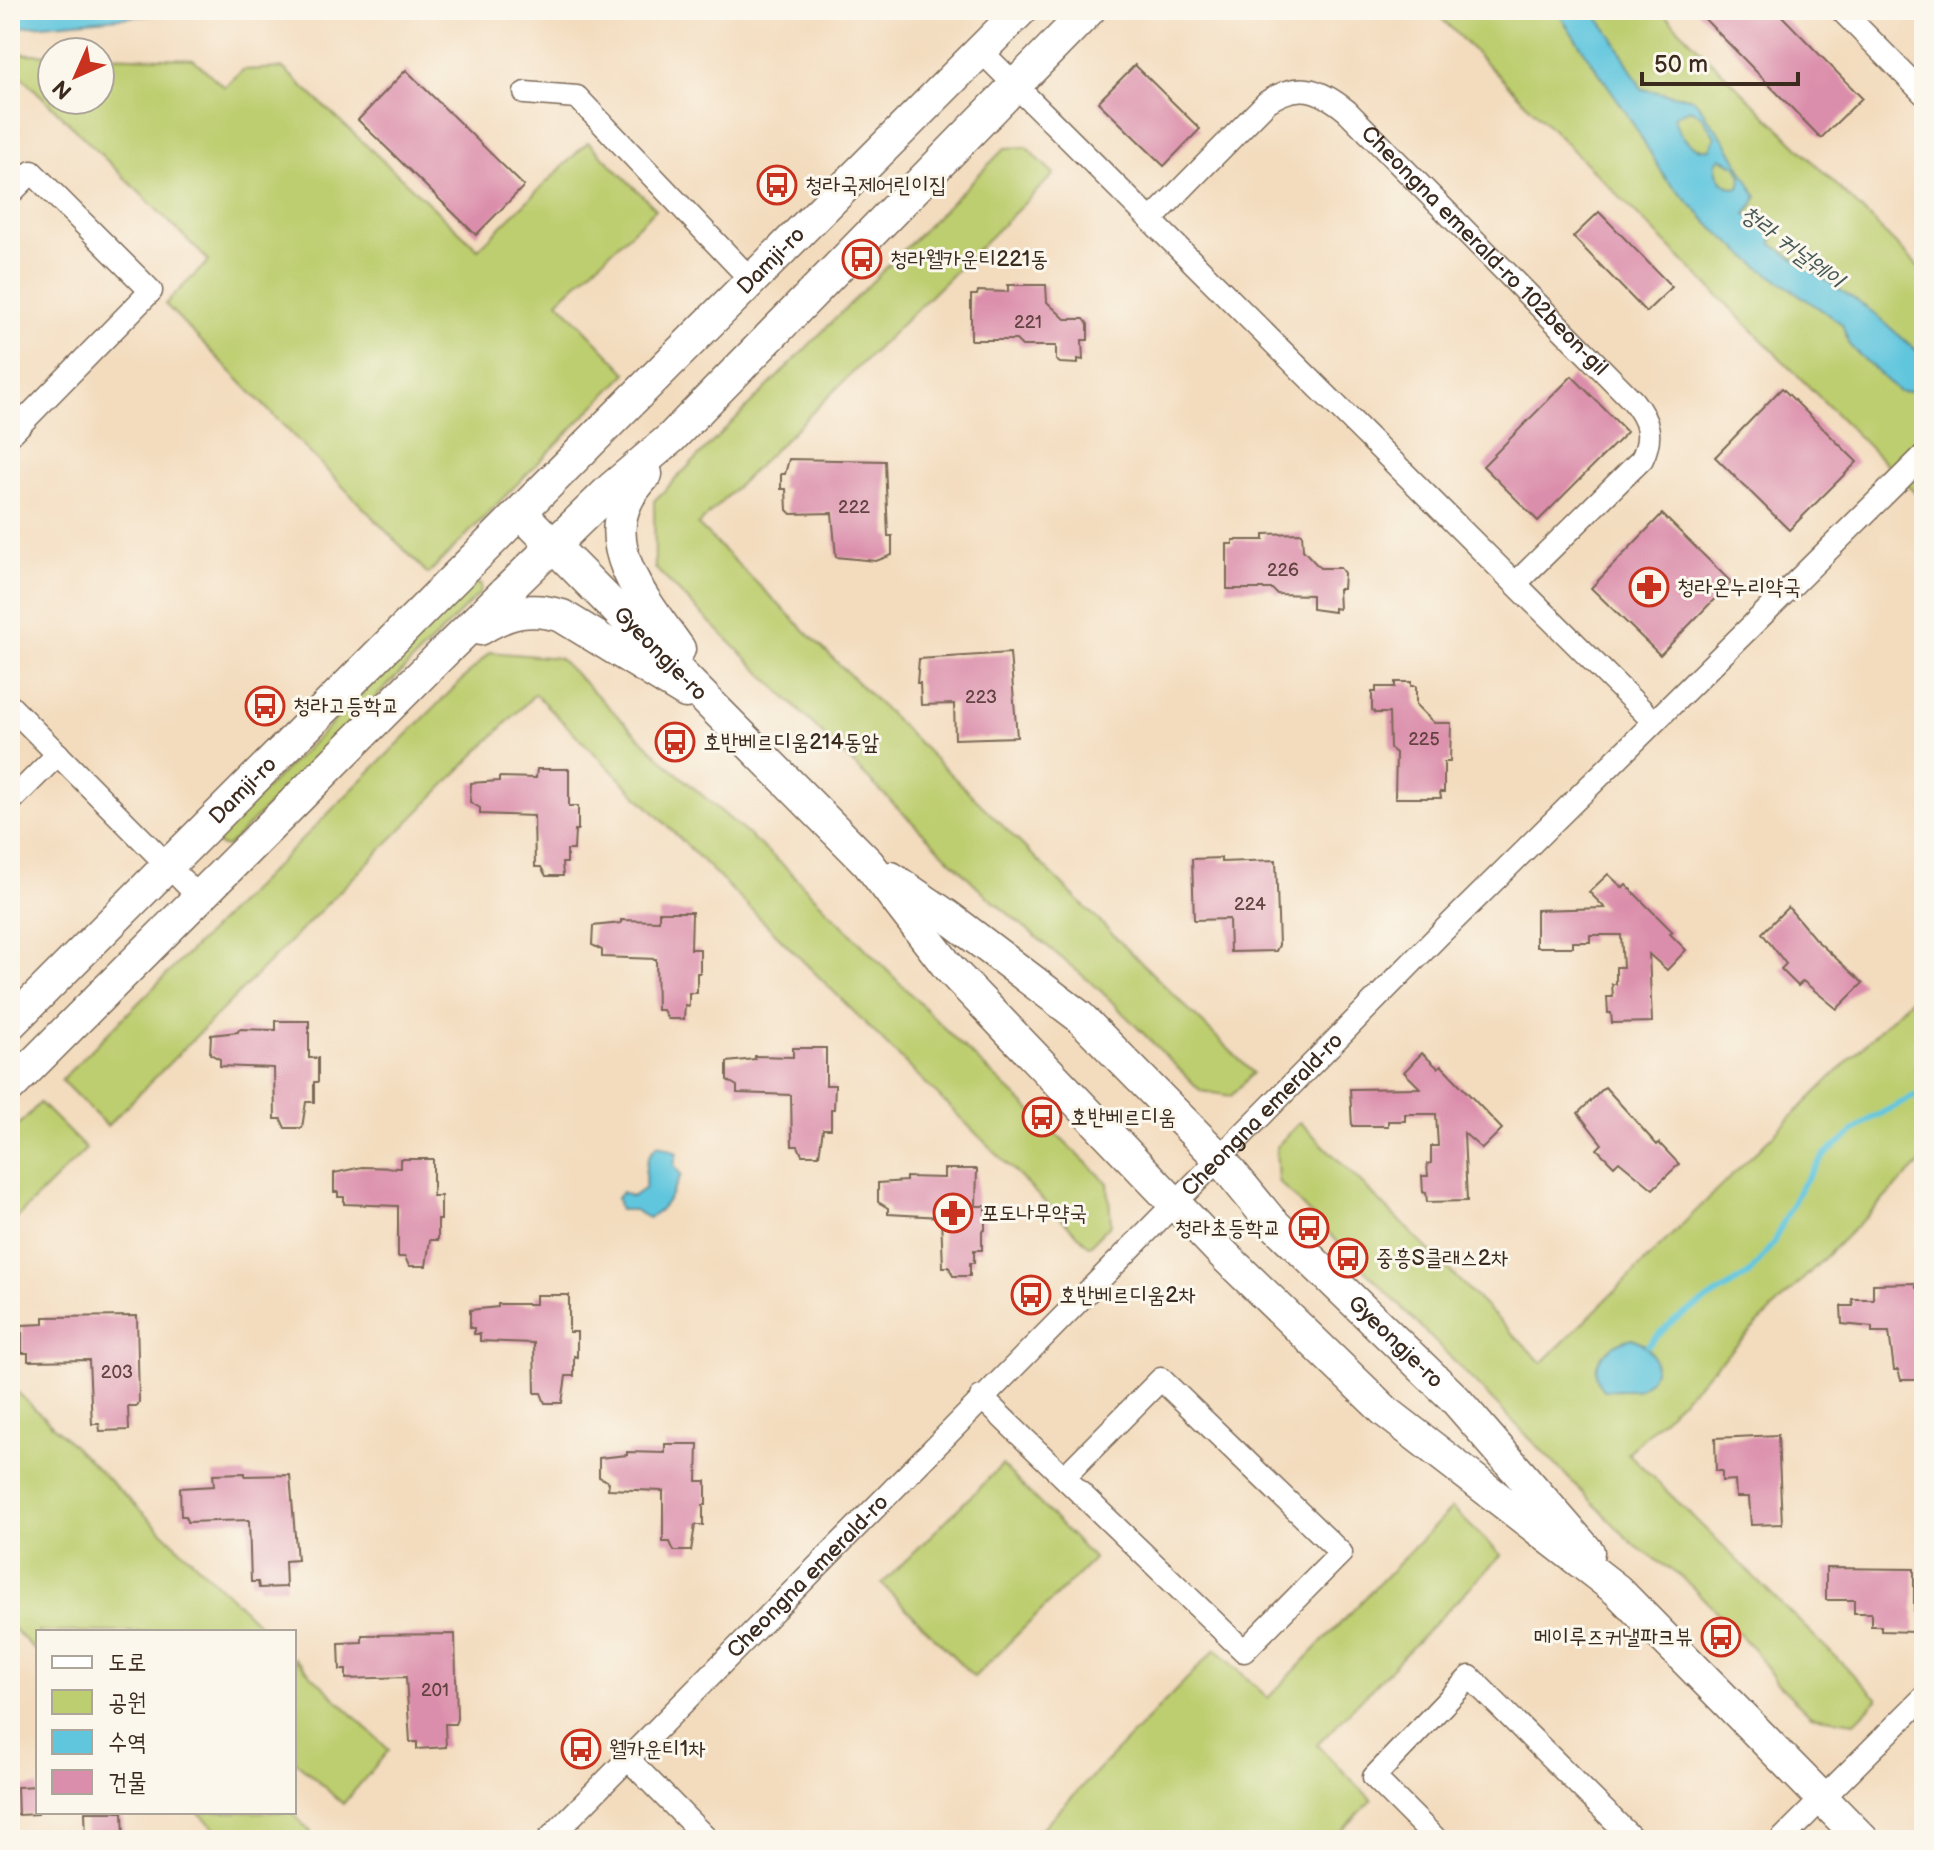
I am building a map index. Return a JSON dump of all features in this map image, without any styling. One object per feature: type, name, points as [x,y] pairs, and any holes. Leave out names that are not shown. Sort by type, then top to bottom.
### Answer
[{"type":"main road","name":"Damji-ro","points":[[10,1024],[1021,10]]},
{"type":"main road","points":[[10,1087],[443,653],[671,438],[1089,10]]},
{"type":"main road","points":[[671,438],[627,499],[621,521],[622,554],[654,613],[724,714]]},
{"type":"main road","name":"Gyeongje-ro","points":[[521,513],[724,714],[868,863],[949,968],[1226,1257],[1385,1411],[1617,1590]]},
{"type":"main road","points":[[443,653],[509,613],[541,609],[562,616],[724,714]]},
{"type":"main road","name":"Gyeongje-ro","points":[[868,863],[947,916],[1080,1017],[1220,1159],[1270,1220],[1455,1399],[1572,1531],[1617,1590],[1863,1840]]},
{"type":"street","points":[[1841,10],[1924,94]]},
{"type":"street","points":[[981,51],[1653,721]]},
{"type":"street","name":"Cheongna emerald-ro 102beon-gil","points":[[1151,220],[1267,102],[1280,93],[1296,88],[1312,88],[1347,111],[1633,401],[1649,426],[1648,447],[1642,459],[1516,583]]},
{"type":"street","points":[[525,93],[577,97],[753,282]]},
{"type":"street","points":[[10,194],[32,172],[151,291],[10,435]]},
{"type":"street","name":"Cheongna emerald-ro","points":[[548,1840],[856,1531],[981,1397],[1653,721],[1924,455]]},
{"type":"street","points":[[10,706],[199,897]]},
{"type":"street","points":[[10,802],[58,754]]},
{"type":"street","points":[[981,1397],[1244,1651],[1341,1553],[1161,1379],[1064,1477]]},
{"type":"street","points":[[1437,1840],[1374,1777],[1470,1677],[1634,1840]]},
{"type":"street","points":[[1781,1840],[1924,1697]]},
{"type":"street","points":[[628,1759],[701,1838]]},
{"type":"green space","points":[[1433,10],[1660,10],[1924,272],[1924,502]]},
{"type":"green space","points":[[10,53],[36,54],[36,91],[10,65]]},
{"type":"green space","points":[[116,57],[193,59],[224,87],[243,70],[283,68],[478,249],[588,142],[656,209],[558,301],[627,373],[428,574],[165,304],[209,261],[62,116],[116,116]]},
{"type":"green space","points":[[1026,147],[1054,174],[698,525],[1253,1073],[1231,1096],[1201,1091],[1100,990],[987,896],[655,568],[654,501],[1005,148]]},
{"type":"green space","points":[[474,583],[481,585],[480,593],[227,847],[218,845],[216,838]]},
{"type":"green space","points":[[490,652],[559,658],[671,768],[784,866],[958,1042],[1108,1183],[1111,1224],[1089,1246],[535,694],[107,1126],[61,1080]]},
{"type":"green space","points":[[1924,986],[1924,1159],[1628,1453],[1878,1699],[1855,1722],[1811,1716],[1777,1683],[1754,1649],[1684,1579],[1634,1545],[1278,1181],[1276,1147],[1300,1122],[1542,1363]]},
{"type":"green space","points":[[40,1103],[86,1149],[10,1224],[10,1134]]},
{"type":"green space","points":[[10,1385],[265,1630],[36,1630],[36,1651],[10,1625]]},
{"type":"green space","points":[[1002,1465],[1094,1559],[974,1677],[882,1584]]},
{"type":"green space","points":[[1452,1508],[1501,1555],[1317,1745],[1372,1800],[1333,1840],[1030,1840],[1216,1649],[1268,1698]]},
{"type":"green space","points":[[296,1660],[389,1750],[343,1804],[296,1762]]},
{"type":"green space","points":[[200,1814],[293,1814],[311,1832],[303,1840],[227,1840]]},
{"type":"water","points":[[10,10],[208,10],[10,28]]},
{"type":"water","points":[[1556,10],[1592,10],[1612,36],[1642,89],[1694,99],[1728,145],[1757,197],[1746,214],[1773,235],[1772,244],[1870,310],[1924,357],[1924,400],[1914,391],[1899,392],[1850,346],[1842,324],[1759,267],[1714,229],[1666,179],[1624,109]],"holes":[[[1690,109],[1702,116],[1715,137],[1710,149],[1697,148],[1678,129],[1674,116]],[[1721,158],[1737,166],[1742,176],[1739,188],[1725,184],[1719,177],[1716,163]]]},
{"type":"water","points":[[658,1145],[677,1153],[674,1165],[681,1175],[672,1194],[660,1210],[648,1218],[634,1210],[620,1210],[617,1198],[622,1192],[632,1197],[645,1188],[648,1160]]},
{"type":"water","points":[[1632,1338],[1653,1355],[1655,1362],[1651,1377],[1636,1390],[1603,1390],[1598,1381],[1597,1364],[1607,1350]]},
{"type":"building","points":[[1696,10],[1776,10],[1862,98],[1821,138]]},
{"type":"building","points":[[1135,65],[1200,129],[1164,166],[1098,102]]},
{"type":"building","points":[[406,70],[524,186],[476,235],[358,120]]},
{"type":"building","points":[[1599,212],[1672,287],[1646,312],[1573,237]]},
{"type":"building","points":[[1008,285],[1046,285],[1047,302],[1065,319],[1084,319],[1088,324],[1088,340],[1082,340],[1083,360],[1078,359],[1078,364],[1060,363],[1056,360],[1056,346],[1022,346],[1016,340],[971,340],[971,295],[977,295],[978,291],[1008,292]]},
{"type":"building","points":[[1572,376],[1627,432],[1538,521],[1483,466]]},
{"type":"building","points":[[1782,388],[1857,462],[1789,530],[1715,457]]},
{"type":"building","points":[[789,459],[885,461],[888,536],[892,536],[892,555],[876,561],[836,557],[832,513],[791,514],[787,510],[786,489],[781,489],[781,474],[785,474]]},
{"type":"building","points":[[1662,514],[1731,582],[1660,655],[1591,588]]},
{"type":"building","points":[[1302,533],[1303,550],[1320,568],[1340,568],[1344,573],[1343,589],[1338,589],[1339,609],[1334,608],[1334,612],[1312,609],[1312,595],[1277,594],[1272,589],[1227,589],[1227,544],[1233,544],[1233,540],[1264,540],[1264,534]]},
{"type":"building","points":[[1010,653],[1017,737],[955,739],[954,704],[921,705],[920,683],[917,683],[919,659]]},
{"type":"building","points":[[1395,682],[1411,682],[1411,686],[1416,686],[1416,705],[1434,723],[1451,723],[1450,762],[1444,762],[1444,792],[1440,792],[1441,798],[1395,798],[1396,753],[1390,748],[1389,713],[1375,713],[1372,710],[1372,692],[1376,692],[1376,687],[1395,687]]},
{"type":"building","points":[[537,769],[569,769],[569,806],[578,806],[574,850],[567,850],[567,863],[562,863],[563,876],[546,876],[541,867],[535,867],[534,816],[480,814],[480,808],[470,802],[471,783],[499,781],[499,777],[536,778]]},
{"type":"building","points":[[1221,858],[1221,862],[1276,860],[1279,945],[1276,951],[1230,952],[1229,919],[1194,920],[1192,859]]},
{"type":"building","points":[[1608,874],[1623,888],[1626,885],[1673,932],[1670,934],[1686,950],[1667,970],[1649,954],[1652,1022],[1612,1023],[1611,1013],[1608,1013],[1607,997],[1613,997],[1616,967],[1623,967],[1621,935],[1590,935],[1590,942],[1573,942],[1573,947],[1536,947],[1536,910],[1605,908],[1589,892]]},
{"type":"building","points":[[1788,907],[1815,939],[1863,983],[1837,1009],[1803,981],[1798,986],[1781,969],[1786,964],[1762,933]]},
{"type":"building","points":[[659,912],[692,912],[691,949],[700,949],[700,973],[697,973],[697,993],[689,993],[689,1006],[685,1005],[684,1019],[668,1019],[663,1010],[657,1010],[656,959],[602,957],[602,950],[592,945],[593,926],[621,923],[621,920],[659,921]]},
{"type":"building","points":[[276,1021],[309,1021],[309,1058],[318,1058],[314,1102],[306,1102],[302,1128],[285,1128],[281,1119],[275,1119],[274,1068],[220,1066],[220,1059],[210,1054],[211,1035],[238,1032],[239,1029],[276,1030]]},
{"type":"building","points":[[793,1048],[826,1048],[826,1085],[835,1085],[831,1129],[823,1129],[819,1155],[802,1155],[798,1146],[792,1146],[791,1095],[737,1093],[737,1086],[727,1080],[727,1062],[755,1059],[755,1056],[793,1057]]},
{"type":"building","points":[[1422,1053],[1438,1068],[1441,1065],[1502,1129],[1482,1149],[1464,1133],[1467,1201],[1427,1202],[1426,1192],[1423,1193],[1422,1176],[1428,1176],[1431,1146],[1438,1146],[1436,1114],[1405,1114],[1405,1121],[1388,1121],[1388,1126],[1352,1126],[1350,1089],[1420,1088],[1404,1072]]},
{"type":"building","points":[[1605,1087],[1657,1145],[1659,1143],[1679,1164],[1653,1189],[1619,1161],[1614,1166],[1597,1149],[1602,1144],[1578,1113]]},
{"type":"building","points":[[400,1159],[433,1159],[433,1196],[441,1196],[441,1220],[438,1220],[438,1240],[430,1240],[426,1266],[409,1266],[405,1257],[398,1257],[398,1206],[344,1204],[344,1197],[338,1197],[338,1192],[334,1192],[334,1173],[362,1167],[400,1168]]},
{"type":"building","points":[[944,1169],[977,1169],[976,1206],[985,1206],[985,1230],[982,1231],[982,1250],[974,1250],[970,1276],[953,1276],[949,1267],[943,1267],[941,1217],[888,1214],[888,1208],[878,1202],[878,1183],[906,1181],[906,1177],[944,1178]]},
{"type":"building","points":[[1916,1283],[1916,1288],[1921,1288],[1921,1303],[1924,1302],[1924,1371],[1918,1371],[1918,1380],[1901,1380],[1898,1370],[1894,1370],[1889,1332],[1872,1332],[1872,1327],[1842,1324],[1841,1306],[1853,1306],[1852,1299],[1873,1299],[1873,1284]]},
{"type":"building","points":[[536,1295],[569,1295],[569,1332],[577,1332],[577,1357],[574,1356],[574,1376],[566,1376],[562,1403],[545,1403],[541,1393],[535,1393],[534,1343],[480,1341],[480,1334],[474,1334],[474,1328],[470,1328],[470,1310],[498,1307],[498,1304],[536,1304]]},
{"type":"building","points":[[137,1316],[139,1402],[137,1406],[128,1406],[129,1430],[100,1431],[99,1424],[92,1424],[89,1360],[28,1361],[28,1353],[22,1353],[22,1325],[44,1324],[44,1317]]},
{"type":"building","points":[[1778,1435],[1782,1524],[1751,1525],[1749,1497],[1736,1497],[1735,1480],[1722,1481],[1722,1471],[1716,1471],[1715,1438]]},
{"type":"building","points":[[665,1444],[698,1444],[697,1481],[706,1481],[706,1505],[703,1505],[703,1525],[695,1525],[691,1551],[674,1551],[670,1542],[663,1542],[663,1491],[608,1489],[609,1482],[599,1477],[599,1458],[627,1455],[627,1452],[665,1453]]},
{"type":"building","points":[[245,1473],[245,1476],[290,1475],[297,1560],[285,1561],[286,1587],[259,1588],[258,1582],[251,1582],[249,1520],[187,1522],[186,1516],[181,1516],[180,1488],[214,1486],[213,1474]]},
{"type":"building","points":[[1826,1568],[1914,1569],[1914,1632],[1881,1631],[1881,1626],[1871,1626],[1871,1613],[1854,1613],[1854,1600],[1826,1600]]},
{"type":"building","points":[[455,1634],[457,1719],[455,1724],[445,1724],[446,1747],[417,1749],[417,1742],[410,1742],[406,1677],[346,1679],[346,1670],[340,1670],[339,1643],[362,1642],[362,1635]]},
{"type":"building","points":[[36,1786],[38,1814],[18,1815],[17,1787]]},
{"type":"building","points":[[85,1814],[123,1814],[124,1840],[86,1840]]},
{"type":"waterway","points":[[1648,1345],[1673,1321],[1749,1274],[1772,1245],[1802,1185],[1825,1154],[1867,1121],[1924,1091]]},
{"type":"place","name":"청라국제어린이집","points":[[777,185]]},
{"type":"place","name":"청라웰카운티221동","points":[[862,259]]},
{"type":"place","name":"청라온누리약국","points":[[1649,587]]},
{"type":"place","name":"청라고등학교","points":[[265,706]]},
{"type":"place","name":"호반베르디움214동앞","points":[[675,742]]},
{"type":"place","name":"호반베르디움","points":[[1042,1117]]},
{"type":"place","name":"포도나무약국","points":[[953,1213]]},
{"type":"place","name":"청라초등학교","points":[[1309,1228]]},
{"type":"place","name":"중흥S클래스2차","points":[[1348,1258]]},
{"type":"place","name":"호반베르디움2차","points":[[1031,1295]]},
{"type":"place","name":"메이루즈커낼파크뷰","points":[[1721,1637]]},
{"type":"place","name":"웰카운티1차","points":[[581,1749]]},
{"type":"water label","name":"청라 커널웨이","points":[[1792,247]]}]
